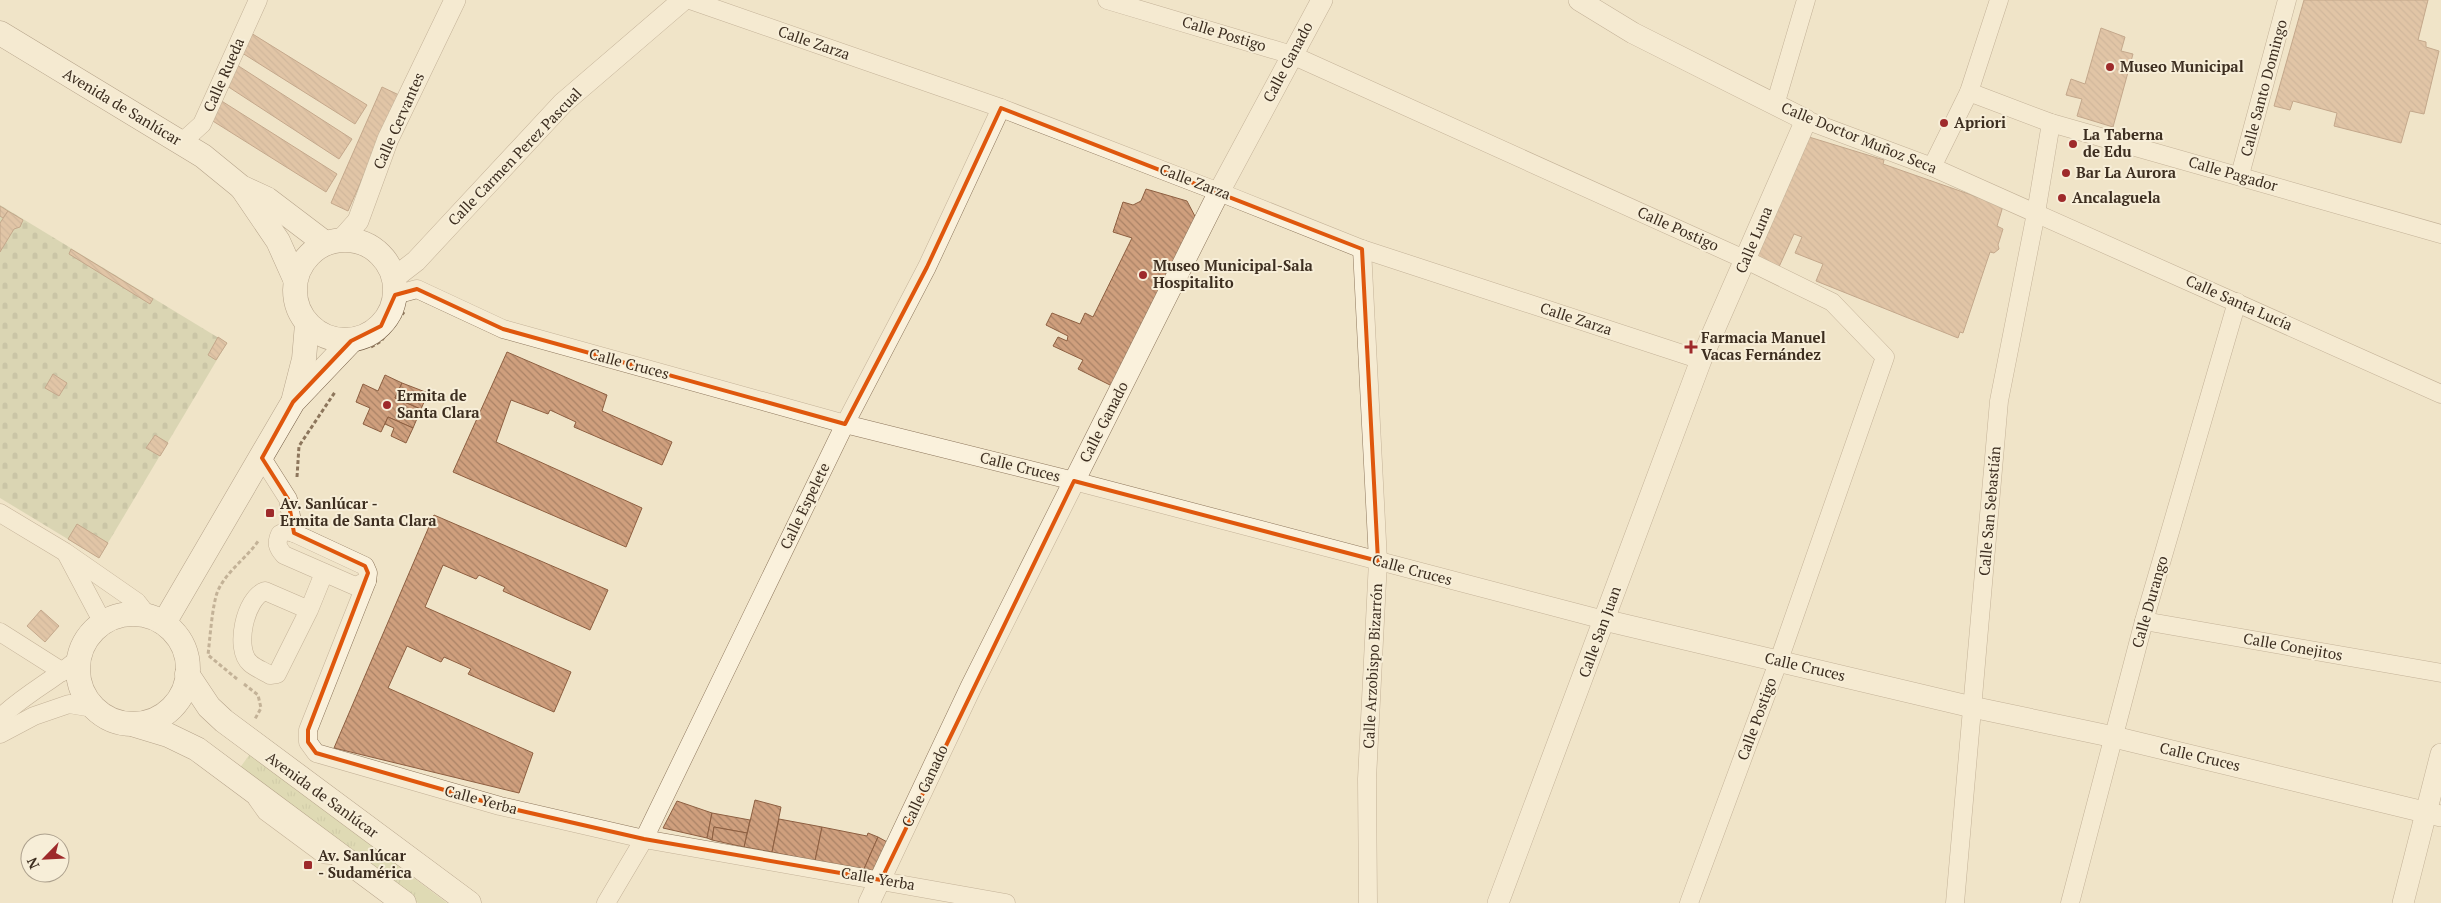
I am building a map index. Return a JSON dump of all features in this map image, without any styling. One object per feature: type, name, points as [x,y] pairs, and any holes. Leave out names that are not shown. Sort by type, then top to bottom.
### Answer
[{"type":"main road","name":"Avenida de Sanlúcar","points":[[0,32],[203,156],[241,186]]},
{"type":"main road","points":[[241,186],[267,199],[334,241]]},
{"type":"main road","points":[[241,186],[278,240],[295,279]]},
{"type":"main road","points":[[334,241],[360,242],[375,249],[387,262],[395,287],[390,312],[380,326],[366,336],[351,341],[335,340],[320,334],[307,324],[298,311],[295,299],[295,279],[301,264],[312,252],[334,241]]},
{"type":"main road","points":[[293,402],[304,358],[307,324]]},
{"type":"main road","points":[[156,620],[262,458],[293,402],[351,341]]},
{"type":"main road","points":[[135,725],[154,720],[170,710],[185,687],[187,674],[184,649],[156,620],[132,614],[113,618],[103,623],[89,636],[70,665],[78,677],[82,691],[93,708],[111,720],[168,735],[198,749],[404,903]]},
{"type":"main road","name":"Avenida de Sanlúcar","points":[[187,674],[214,712],[275,752],[365,820],[469,903]]},
{"type":"street","name":"Calle Rueda","points":[[180,143],[202,124],[258,0]]},
{"type":"street","name":"Calle Cervantes","points":[[334,241],[358,221],[388,138],[454,0]]},
{"type":"street","name":"Calle Carmen Perez Pascual","points":[[395,287],[416,261],[563,103],[683,0]]},
{"type":"street","name":"Calle Zarza","points":[[690,0],[1001,108],[1362,249],[1701,360]]},
{"type":"street","name":"Calle Postigo","points":[[1107,0],[1292,55],[1746,260],[1832,302],[1885,357],[1779,660],[1689,903]]},
{"type":"street","name":"Calle Ganado","points":[[869,903],[972,687],[1074,481],[1219,192],[1322,0]]},
{"type":"street","name":"Calle Doctor Muñoz Seca","points":[[1579,0],[1633,33],[1806,120],[1932,167],[2036,213]]},
{"type":"street","points":[[1775,105],[1806,0]]},
{"type":"street","points":[[1932,167],[1969,92],[1999,0]]},
{"type":"street","name":"Calle Santo Domingo","points":[[2240,175],[2287,0]]},
{"type":"street","name":"Calle Pagador","points":[[1969,92],[2051,123],[2240,175],[2441,234]]},
{"type":"street","name":"Calle Espelete","points":[[606,903],[644,839],[845,424],[927,267],[1001,108]]},
{"type":"street","name":"Calle Luna","points":[[1701,360],[1806,120]]},
{"type":"street","name":"Calle San Sebastián","points":[[1955,903],[1999,401],[2036,213],[2051,123]]},
{"type":"street","name":"Calle Santa Lucía","points":[[2036,213],[2441,394]]},
{"type":"street","name":"Calle Arzobispo Bizarrón","points":[[1362,249],[1378,561],[1368,779],[1368,903]]},
{"type":"street","name":"Calle Cruces","points":[[395,287],[416,289],[503,330],[845,424],[1074,481],[1604,620],[1972,707],[2114,737],[2434,814]]},
{"type":"street","name":"Calle Durango","points":[[2070,903],[2144,622],[2237,302]]},
{"type":"street","name":"Calle San Juan","points":[[1498,903],[1701,360]]},
{"type":"street","points":[[262,458],[288,499],[294,533]]},
{"type":"street","points":[[0,513],[65,552],[137,602],[156,620]]},
{"type":"street","points":[[287,531],[294,533],[365,566],[368,573],[367,582],[355,586],[284,555],[278,548],[277,541],[280,534],[287,531]]},
{"type":"street","points":[[65,552],[103,623]]},
{"type":"street","points":[[309,610],[265,591],[259,593],[251,602],[242,637],[244,654],[249,663],[270,675],[277,674],[309,610],[324,572]]},
{"type":"street","name":"Calle Yerba","points":[[367,582],[308,730],[308,742],[316,753],[500,806],[644,839],[1006,903]]},
{"type":"street","name":"Calle Conejitos","points":[[2144,622],[2441,673]]},
{"type":"street","points":[[0,632],[70,665],[13,705],[0,718]]},
{"type":"street","points":[[0,734],[34,716],[69,704],[93,708]]},
{"type":"street","points":[[2402,903],[2434,814],[2441,754]]},
{"type":"highlighted area","points":[[1001,108],[1362,249],[1378,561],[1074,481],[881,880],[644,839],[500,806],[316,753],[308,742],[308,730],[368,573],[365,566],[294,533],[288,499],[262,458],[293,402],[351,341],[381,326],[395,295],[417,289],[503,329],[845,424],[927,267]]},
{"type":"green space","points":[[0,205],[227,343],[99,558],[0,498]]},
{"type":"green space","points":[[250,754],[447,903],[418,903],[239,769]]},
{"type":"building","points":[[2304,0],[2428,0],[2418,40],[2426,42],[2426,47],[2439,51],[2424,114],[2410,111],[2401,143],[2334,126],[2337,113],[2293,101],[2290,110],[2274,106]]},
{"type":"building","name":"Museo Municipal","points":[[2101,28],[2125,37],[2121,51],[2133,54],[2113,127],[2077,116],[2082,99],[2066,95],[2071,79],[2085,84]]},
{"type":"building","points":[[251,33],[367,105],[355,124],[239,51]]},
{"type":"building","points":[[237,65],[352,139],[339,159],[224,84]]},
{"type":"building","points":[[382,87],[399,95],[348,211],[331,203]]},
{"type":"building","points":[[220,100],[337,174],[326,192],[208,118]]},
{"type":"building","points":[[1809,137],[1884,160],[1883,164],[2003,206],[1997,226],[2003,229],[1998,245],[1999,249],[1994,253],[1990,252],[1963,333],[1960,332],[1958,338],[1816,281],[1823,264],[1795,253],[1802,237],[1794,234],[1778,269],[1756,258]]},
{"type":"building","name":"Museo Municipal-Sala Hospitalito","points":[[1146,189],[1187,201],[1199,224],[1116,388],[1078,369],[1083,360],[1053,346],[1058,337],[1067,341],[1068,336],[1046,325],[1052,313],[1080,324],[1085,313],[1093,317],[1132,238],[1113,232],[1123,202],[1133,205],[1141,201]]},
{"type":"building","points":[[0,206],[8,211],[3,218],[0,216]]},
{"type":"building","points":[[8,211],[23,220],[20,227],[14,229],[0,252],[0,223]]},
{"type":"building","points":[[71,249],[153,299],[150,304],[69,254]]},
{"type":"building","points":[[218,337],[227,343],[216,360],[208,355]]},
{"type":"building","points":[[507,352],[607,395],[602,411],[672,442],[662,465],[574,427],[576,422],[550,410],[548,414],[511,400],[496,442],[642,508],[626,547],[453,472]]},
{"type":"building","points":[[53,374],[67,383],[59,396],[45,388]]},
{"type":"building","name":"Ermita de Santa Clara","points":[[385,375],[402,383],[395,398],[421,409],[413,428],[388,417],[381,432],[363,424],[370,408],[356,402],[363,384],[378,391]]},
{"type":"building","points":[[402,383],[428,393],[421,409],[395,398]]},
{"type":"building","points":[[388,417],[413,428],[406,443],[391,436],[394,428],[385,424]]},
{"type":"building","points":[[155,435],[168,443],[160,456],[146,448]]},
{"type":"building","points":[[434,515],[608,590],[590,630],[503,591],[505,587],[479,575],[476,579],[443,565],[425,607],[571,672],[554,712],[468,674],[471,669],[444,657],[441,662],[407,646],[388,688],[533,753],[519,793],[334,748]]},
{"type":"building","points":[[77,524],[108,543],[99,558],[68,539]]},
{"type":"building","points":[[41,610],[59,626],[45,642],[27,626]]},
{"type":"building","points":[[755,800],[781,807],[772,852],[744,847]]},
{"type":"building","points":[[677,801],[712,813],[707,838],[663,828]]},
{"type":"building","points":[[712,813],[750,820],[747,833],[714,827],[712,840],[707,838]]},
{"type":"building","points":[[779,819],[822,827],[815,861],[772,852]]},
{"type":"building","points":[[714,827],[747,833],[744,847],[712,840]]},
{"type":"building","points":[[822,827],[867,836],[868,833],[878,837],[864,869],[815,861]]},
{"type":"building","points":[[878,837],[889,843],[874,872],[864,869]]},
{"type":"place","name":"Museo Municipal","points":[[2110,67]]},
{"type":"place","name":"Apriori","points":[[1944,123]]},
{"type":"place","name":"La Taberna de Edu","points":[[2073,144]]},
{"type":"place","name":"Bar La Aurora","points":[[2066,173]]},
{"type":"place","name":"Ancalaguela","points":[[2062,198]]},
{"type":"place","name":"Museo Municipal-Sala Hospitalito","points":[[1143,275]]},
{"type":"place","name":"Farmacia Manuel Vacas Fernández","points":[[1691,347]]},
{"type":"place","name":"Ermita de Santa Clara","points":[[387,405]]},
{"type":"place","name":"Av. Sanlúcar - Ermita de Santa Clara","points":[[270,513]]},
{"type":"place","name":"Av. Sanlúcar - Sudamérica","points":[[308,865]]}]
